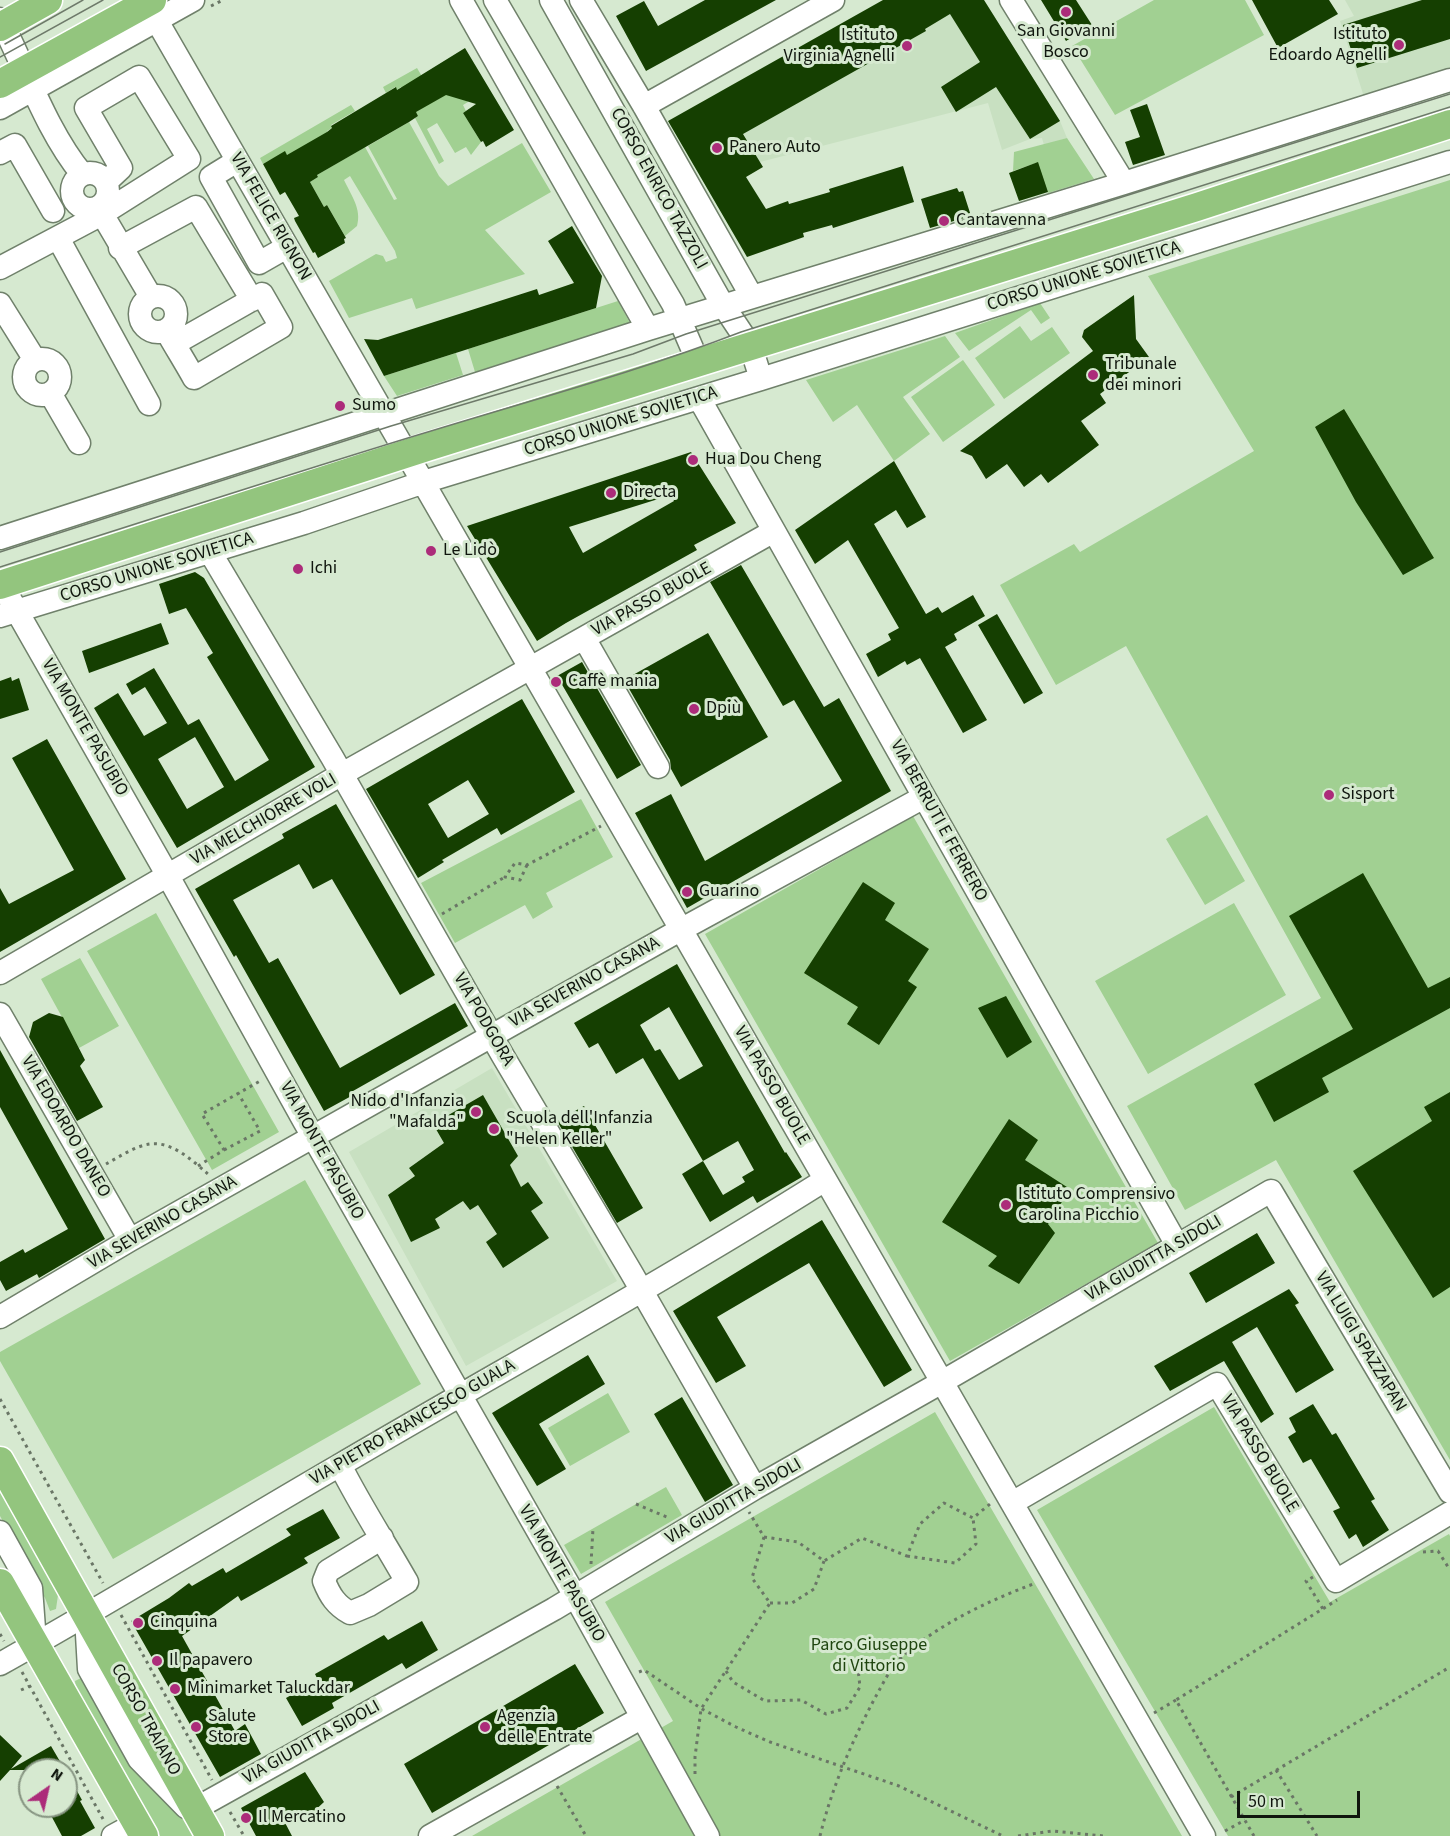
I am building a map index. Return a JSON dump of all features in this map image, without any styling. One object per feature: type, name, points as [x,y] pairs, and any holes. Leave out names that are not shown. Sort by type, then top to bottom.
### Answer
[{"type":"main road","points":[[1,24],[48,0]]},
{"type":"main road","points":[[0,84],[29,80],[155,10]]},
{"type":"main road","name":"CORSO UNIONE SOVIETICA","points":[[0,584],[698,362],[1197,207],[1450,124]]},
{"type":"main road","name":"CORSO TRAIANO","points":[[0,1461],[203,1823]]},
{"type":"main road","points":[[0,1583],[35,1644],[125,1830]]},
{"type":"street","points":[[155,10],[193,0]]},
{"type":"street","points":[[461,0],[648,329]]},
{"type":"street","points":[[495,0],[666,292],[698,362]]},
{"type":"street","name":"CORSO ENRICO TAZZOLI","points":[[551,0],[724,305],[751,347],[761,379]]},
{"type":"street","name":"CORSO ENRICO TAZZOLI","points":[[581,0],[752,297]]},
{"type":"street","points":[[644,106],[833,0]]},
{"type":"street","points":[[1011,0],[1124,183]]},
{"type":"street","name":"VIA FELICE RIGNON","points":[[155,10],[237,161],[382,413]]},
{"type":"street","points":[[1,24],[66,150],[82,174]]},
{"type":"street","points":[[0,268],[58,238],[189,159],[139,77],[86,108],[121,168],[106,182]]},
{"type":"street","points":[[0,108],[29,80]]},
{"type":"street","points":[[0,538],[382,413],[1450,80]]},
{"type":"street","points":[[0,153],[15,145],[53,211]]},
{"type":"street","points":[[237,161],[211,177],[259,263],[287,247]]},
{"type":"street","name":"CORSO UNIONE SOVIETICA","points":[[9,614],[1450,162]]},
{"type":"street","points":[[82,174],[96,174],[106,182],[107,196],[100,211]]},
{"type":"street","points":[[82,174],[73,185],[74,199],[84,208],[100,211],[151,297],[141,308],[142,322],[152,331],[170,337],[194,378],[281,327],[262,294],[170,337]]},
{"type":"street","points":[[120,248],[196,207],[252,300]]},
{"type":"street","points":[[1197,207],[1241,228]]},
{"type":"street","points":[[58,238],[149,404]]},
{"type":"street","points":[[0,304],[35,360],[48,360],[58,368],[60,382],[50,393],[79,443]]},
{"type":"street","name":"VIA BERRUTI E FERRERO","points":[[699,398],[1177,1245]]},
{"type":"street","points":[[382,413],[408,454]]},
{"type":"street","name":"VIA PASSO BUOLE","points":[[408,454],[1138,1722],[1215,1834]]},
{"type":"street","name":"VIA PASSO BUOLE","points":[[530,669],[774,531]]},
{"type":"street","name":"VIA PODGORA","points":[[210,552],[342,774],[641,1289],[747,1493]]},
{"type":"street","name":"VIA MONTE PASUBIO","points":[[0,584],[9,614],[168,876],[313,1138],[575,1596],[708,1836]]},
{"type":"street","points":[[584,639],[658,767]]},
{"type":"street","name":"VIA MELCHIORRE VOLI","points":[[0,973],[342,774],[530,669]]},
{"type":"street","name":"VIA SEVERINO CASANA","points":[[0,1317],[130,1240],[492,1035],[924,797]]},
{"type":"street","name":"VIA EDOARDO DANEO","points":[[0,1014],[130,1240]]},
{"type":"street","name":"VIA PIETRO FRANCESCO GUALA","points":[[0,1664],[86,1616],[825,1180]]},
{"type":"street","name":"VIA GIUDITTA SIDOLI","points":[[203,1823],[220,1794],[575,1596],[747,1493],[1270,1191]]},
{"type":"street","name":"VIA LUIGI SPAZZAPAN","points":[[1270,1191],[1450,1492]]},
{"type":"street","name":"VIA PASSO BUOLE","points":[[1012,1503],[1217,1384],[1336,1581],[1450,1513]]},
{"type":"street","points":[[340,1465],[382,1538]]},
{"type":"street","points":[[0,1532],[31,1588],[35,1644]]},
{"type":"street","points":[[430,1836],[641,1718]]},
{"type":"path","points":[[505,877],[520,880],[527,865],[616,818]]},
{"type":"path","points":[[427,923],[505,877],[515,862],[527,865]]},
{"type":"path","points":[[224,1150],[202,1114],[276,1072]]},
{"type":"path","points":[[198,1166],[260,1131],[238,1093]]},
{"type":"path","points":[[91,1171],[138,1147],[151,1143],[170,1147],[198,1166],[221,1189]]},
{"type":"path","points":[[0,1399],[98,1573]]},
{"type":"path","points":[[747,1493],[764,1537],[752,1578],[770,1603]]},
{"type":"path","points":[[907,1556],[920,1524],[944,1503],[973,1518]]},
{"type":"path","points":[[636,1504],[674,1520]]},
{"type":"path","points":[[973,1518],[990,1504]]},
{"type":"path","points":[[770,1603],[792,1603],[814,1589],[824,1561],[862,1539],[907,1556],[955,1563],[976,1544],[973,1518]]},
{"type":"path","points":[[590,1569],[594,1528]]},
{"type":"path","points":[[764,1537],[798,1542],[824,1561]]},
{"type":"path","points":[[1415,1552],[1438,1551],[1450,1570]]},
{"type":"path","points":[[820,1836],[828,1802],[842,1767],[869,1708],[902,1656],[954,1621],[1035,1583],[1056,1578]]},
{"type":"path","points":[[1138,1722],[1341,1598]]},
{"type":"path","points":[[695,1780],[695,1757],[701,1709],[770,1603]]},
{"type":"path","points":[[125,1622],[244,1836]]},
{"type":"path","points":[[726,1671],[733,1682],[765,1701],[801,1700],[826,1714],[847,1708],[860,1687],[858,1669],[879,1660],[892,1669]]},
{"type":"path","points":[[1231,1797],[1450,1667]]},
{"type":"path","points":[[621,1681],[644,1670],[701,1709],[770,1742],[898,1786],[1003,1836]]},
{"type":"path","points":[[27,1681],[125,1830]]},
{"type":"path","points":[[21,1690],[30,1686]]},
{"type":"path","points":[[1176,1700],[1254,1836]]},
{"type":"path","points":[[548,1770],[586,1836]]},
{"type":"path","points":[[1276,1770],[1317,1836]]},
{"type":"path","points":[[1215,1834],[1245,1820]]},
{"type":"path","points":[[1018,1836],[1052,1831],[1104,1836]]},
{"type":"shaded area","name":"Istituto Virginia Agnelli","points":[[883,0],[984,0],[1060,121],[1067,138],[1044,145],[1042,138],[1030,139],[1002,150],[988,103],[760,162],[719,92]]},
{"type":"shaded area","name":"Istituto Edoardo Agnelli","points":[[1345,0],[1450,0],[1450,70],[1364,97],[1340,21],[1354,16]]},
{"type":"shaded area","points":[[492,1068],[617,1281],[466,1366],[349,1152]]},
{"type":"green space","points":[[1154,0],[1245,0],[1264,35],[1115,115],[1072,46]]},
{"type":"green space","points":[[417,68],[436,100],[459,87],[468,102],[463,105],[466,111],[463,113],[481,142],[471,155],[466,147],[455,153],[437,123],[427,129],[444,161],[439,164],[415,118],[418,116],[401,87],[397,90],[395,87],[386,93],[383,87]]},
{"type":"green space","points":[[351,105],[355,111],[331,125],[332,128],[327,131],[335,145],[287,155],[285,152],[263,164],[260,158]]},
{"type":"green space","points":[[409,122],[439,176],[448,186],[522,143],[551,192],[485,230],[525,274],[416,309],[412,298],[349,318],[329,281],[376,254],[383,256],[386,262],[397,258],[395,251],[350,176],[344,180],[355,202],[358,220],[357,226],[345,236],[327,205],[324,207],[310,182],[318,177],[317,175],[365,147],[394,200],[397,199],[368,146]]},
{"type":"green space","points":[[1067,138],[1094,179],[1048,193],[1036,163],[1013,171],[1014,152]]},
{"type":"green space","name":"Sisport","points":[[1450,180],[1450,1460],[1276,1160],[1185,1210],[1127,1106],[1321,998],[1126,646],[1056,685],[1000,585],[1074,544],[1080,552],[1254,451],[1148,276]]},
{"type":"green space","points":[[618,301],[630,323],[475,372],[468,349]]},
{"type":"green space","points":[[1040,303],[1050,318],[1041,324],[1031,310],[969,351],[955,333]]},
{"type":"green space","points":[[1020,326],[1031,341],[1052,327],[1070,353],[1004,399],[975,358]]},
{"type":"green space","points":[[945,336],[960,357],[903,397],[930,434],[894,461],[857,405],[833,422],[806,380]]},
{"type":"green space","points":[[456,353],[463,375],[397,396],[384,376]]},
{"type":"green space","points":[[963,360],[995,405],[943,442],[911,397]]},
{"type":"green space","points":[[581,799],[613,857],[546,893],[553,907],[533,919],[525,905],[455,943],[421,883]]},
{"type":"green space","points":[[1207,815],[1245,881],[1205,905],[1166,839]]},
{"type":"green space","points":[[913,816],[1158,1243],[950,1361],[705,934]]},
{"type":"green space","points":[[1234,903],[1286,995],[1148,1074],[1095,981]]},
{"type":"green space","points":[[156,913],[279,1132],[212,1170],[87,951]]},
{"type":"green space","points":[[80,958],[119,1026],[79,1048],[41,979]]},
{"type":"green space","points":[[305,1180],[421,1384],[113,1559],[0,1361],[0,1352]]},
{"type":"green space","points":[[608,1393],[630,1432],[570,1466],[548,1428]]},
{"type":"green space","points":[[1214,1407],[1330,1602],[1449,1534],[1450,1836],[1228,1836],[1037,1510]]},
{"type":"green space","name":"Parco Giuseppe di Vittorio","points":[[935,1412],[1182,1836],[472,1836],[673,1721],[605,1602]]},
{"type":"green space","points":[[0,1485],[45,1564],[58,1595],[56,1609],[50,1611],[0,1516]]},
{"type":"green space","points":[[666,1487],[682,1515],[581,1574],[564,1545]]},
{"type":"green space","points":[[83,1677],[133,1763],[188,1824],[195,1836],[160,1836],[76,1689],[75,1681]]},
{"type":"building","points":[[705,0],[776,0],[646,71],[616,16],[644,1],[658,26]]},
{"type":"building","points":[[883,0],[984,0],[1060,121],[1030,139],[996,87],[956,112],[941,87],[980,62],[950,14],[925,29],[926,31],[743,134],[763,167],[746,177],[766,209],[788,201],[789,204],[830,192],[829,189],[903,166],[914,202],[833,228],[832,225],[803,233],[804,237],[747,257],[668,121]]},
{"type":"building","name":"San Giovanni Bosco","points":[[1041,0],[1076,0],[1092,25],[1066,41]]},
{"type":"building","points":[[1252,0],[1329,0],[1338,14],[1278,48]]},
{"type":"building","points":[[1422,0],[1450,0],[1450,39],[1357,68],[1343,25]]},
{"type":"building","points":[[465,48],[514,130],[486,147],[463,113],[476,104],[446,95],[416,112],[418,116],[409,122],[317,175],[318,177],[310,182],[324,207],[327,205],[346,238],[345,243],[318,258],[295,221],[294,218],[299,216],[285,192],[280,195],[263,164],[285,151],[287,155],[327,132],[332,128],[331,126],[396,87],[397,90]]},
{"type":"building","points":[[1147,104],[1165,155],[1133,165],[1125,142],[1140,137],[1130,110]]},
{"type":"building","points":[[1038,162],[1048,192],[1019,201],[1009,173]]},
{"type":"building","points":[[957,188],[959,192],[963,191],[971,216],[930,228],[921,199]]},
{"type":"building","points":[[572,226],[602,276],[596,308],[384,376],[364,339],[378,340],[537,289],[539,295],[574,283],[548,241]]},
{"type":"building","name":"Tribunale dei minori","points":[[1134,295],[1136,339],[1149,357],[1100,394],[1106,403],[1081,421],[1099,445],[1048,483],[1041,474],[1024,487],[1007,464],[986,479],[972,456],[960,451],[1093,351],[1082,337],[1084,330]]},
{"type":"building","points":[[1344,409],[1434,558],[1403,575],[1356,502],[1315,427]]},
{"type":"building","points":[[691,452],[736,523],[694,545],[697,550],[537,641],[467,526]],"holes":[[[671,495],[674,501],[583,553],[569,527]]]},
{"type":"building","points":[[894,461],[926,517],[907,528],[896,510],[874,524],[926,614],[938,607],[942,613],[973,595],[985,616],[954,634],[957,640],[945,647],[987,720],[963,733],[920,658],[907,665],[905,661],[878,677],[866,654],[891,640],[888,634],[899,628],[848,540],[815,564],[795,530]]},
{"type":"building","points":[[741,565],[824,707],[839,698],[891,791],[687,908],[635,813],[671,794],[705,861],[842,781],[794,700],[783,706],[710,582]]},
{"type":"building","points":[[195,572],[204,578],[315,767],[177,848],[94,708],[118,693],[144,736],[167,723],[145,687],[132,695],[126,684],[154,668],[188,725],[199,719],[235,781],[269,760],[207,657],[213,653],[186,608],[169,614],[159,584]],"holes":[[[195,737],[224,787],[187,809],[158,759]]]},
{"type":"building","points":[[997,614],[1043,693],[1024,704],[978,625]]},
{"type":"building","points":[[161,623],[169,644],[89,673],[82,651]]},
{"type":"building","name":"Dpiù","points":[[708,633],[768,737],[681,787],[671,769],[670,760],[624,680]]},
{"type":"building","points":[[582,662],[641,765],[617,779],[557,676]]},
{"type":"building","points":[[11,677],[12,681],[19,678],[29,710],[0,719],[0,681]]},
{"type":"building","points":[[522,699],[575,792],[501,835],[497,828],[442,860],[444,862],[418,878],[366,789]],"holes":[[[468,780],[489,814],[448,838],[428,804]]]},
{"type":"building","points":[[47,739],[126,879],[0,952],[0,888],[9,904],[74,870],[12,758]]},
{"type":"building","points":[[336,804],[435,975],[400,995],[332,879],[313,889],[299,864],[233,900],[269,963],[278,958],[340,1068],[455,1003],[468,1026],[353,1091],[355,1094],[324,1111],[236,955],[234,957],[195,889],[284,838],[282,834]]},
{"type":"building","points":[[1363,873],[1428,988],[1450,977],[1450,1008],[1322,1078],[1329,1092],[1274,1122],[1254,1084],[1353,1029],[1289,916]]},
{"type":"building","points":[[863,882],[895,903],[885,920],[929,949],[908,981],[917,987],[879,1045],[847,1024],[858,1007],[804,973]]},
{"type":"building","points":[[677,964],[785,1153],[802,1177],[757,1203],[753,1196],[710,1222],[682,1174],[703,1161],[643,1058],[616,1074],[598,1043],[589,1048],[574,1023]],"holes":[[[669,1007],[703,1066],[679,1080],[660,1049],[655,1051],[640,1025]],[[738,1141],[754,1170],[742,1177],[745,1182],[723,1195],[703,1161]]]},
{"type":"building","points":[[1006,996],[1032,1042],[1007,1058],[978,1008]]},
{"type":"building","points":[[49,1013],[63,1017],[85,1060],[80,1066],[103,1107],[77,1121],[29,1037],[33,1022]]},
{"type":"building","points":[[0,1050],[105,1239],[39,1278],[37,1274],[6,1291],[0,1280],[0,1262],[23,1249],[25,1253],[68,1229],[0,1107]]},
{"type":"building","points":[[1450,1092],[1450,1287],[1433,1298],[1353,1171],[1432,1121],[1424,1107]]},
{"type":"building","points":[[483,1095],[518,1156],[510,1165],[521,1187],[528,1182],[543,1203],[531,1211],[549,1238],[503,1268],[486,1242],[497,1234],[478,1205],[470,1210],[463,1201],[435,1219],[440,1228],[411,1242],[388,1195],[415,1176],[409,1168],[444,1143],[433,1124]]},
{"type":"building","points":[[584,1106],[643,1208],[617,1223],[557,1121]]},
{"type":"building","name":"Istituto Comprensivo Carolina Picchio","points":[[1009,1119],[1038,1140],[1025,1160],[1070,1189],[1048,1224],[1055,1233],[1019,1284],[988,1266],[997,1256],[942,1222]]},
{"type":"building","points":[[822,1220],[912,1370],[884,1387],[809,1263],[717,1317],[746,1366],[716,1383],[673,1311]]},
{"type":"building","points":[[1257,1233],[1275,1263],[1206,1303],[1189,1273]]},
{"type":"building","points":[[1289,1289],[1299,1303],[1295,1305],[1334,1370],[1296,1393],[1257,1327],[1232,1342],[1274,1414],[1261,1423],[1224,1361],[1170,1391],[1154,1366]]},
{"type":"building","points":[[588,1355],[605,1384],[539,1424],[566,1469],[537,1486],[492,1413]]},
{"type":"building","points":[[682,1397],[733,1485],[705,1502],[654,1414]]},
{"type":"building","points":[[1313,1404],[1332,1435],[1336,1433],[1375,1499],[1371,1501],[1389,1530],[1363,1547],[1356,1534],[1349,1539],[1333,1511],[1340,1508],[1311,1459],[1303,1463],[1288,1437],[1296,1432],[1289,1418]]},
{"type":"building","points":[[323,1509],[340,1538],[304,1558],[308,1563],[241,1601],[238,1596],[182,1636],[235,1731],[245,1724],[261,1754],[220,1777],[131,1621],[189,1583],[192,1586],[223,1568],[226,1573],[291,1535],[286,1529]]},
{"type":"building","points":[[422,1621],[438,1650],[406,1669],[402,1663],[332,1703],[334,1708],[302,1726],[286,1698],[318,1680],[315,1674],[384,1635],[388,1640]]},
{"type":"building","points":[[575,1664],[604,1713],[432,1813],[404,1764]]},
{"type":"building","points":[[0,1735],[22,1756],[11,1769],[18,1765],[18,1770],[10,1770],[0,1781]]},
{"type":"building","points":[[51,1746],[58,1758],[30,1758]]},
{"type":"building","points":[[305,1772],[324,1802],[310,1815],[281,1815],[292,1836],[256,1836],[241,1808]]},
{"type":"building","points":[[78,1793],[95,1828],[81,1836],[62,1836],[52,1818],[78,1818]]},
{"type":"tram line","points":[[5,44],[83,0]]},
{"type":"tram line","points":[[0,57],[103,0]]},
{"type":"tram line","points":[[0,552],[391,426],[633,354],[686,334],[1450,94]]},
{"type":"tram line","points":[[0,567],[368,450],[622,373],[741,332],[1450,107]]},
{"type":"place","name":"San Giovanni Bosco","points":[[1066,12]]},
{"type":"place","name":"Istituto Edoardo Agnelli","points":[[1399,45]]},
{"type":"place","name":"Istituto Virginia Agnelli","points":[[907,46]]},
{"type":"place","name":"Panero Auto","points":[[717,148]]},
{"type":"place","name":"Cantavenna","points":[[944,221]]},
{"type":"place","name":"Tribunale dei minori","points":[[1093,375]]},
{"type":"place","name":"Sumo","points":[[340,406]]},
{"type":"place","name":"Hua Dou Cheng","points":[[693,460]]},
{"type":"place","name":"Directa","points":[[611,493]]},
{"type":"place","name":"Le Lidò","points":[[431,551]]},
{"type":"place","name":"Ichi","points":[[298,569]]},
{"type":"place","name":"Caffè mania","points":[[556,682]]},
{"type":"place","name":"Dpiù","points":[[694,709]]},
{"type":"place","name":"Sisport","points":[[1329,795]]},
{"type":"place","name":"Guarino","points":[[687,892]]},
{"type":"place","name":"Nido d'Infanzia \"Mafalda\"","points":[[476,1112]]},
{"type":"place","name":"Scuola dell'Infanzia \"Helen Keller\"","points":[[494,1129]]},
{"type":"place","name":"Istituto Comprensivo Carolina Picchio","points":[[1006,1205]]},
{"type":"place","name":"Cinquina","points":[[138,1623]]},
{"type":"place","name":"Il papavero","points":[[157,1661]]},
{"type":"place","name":"Minimarket Taluckdar","points":[[175,1689]]},
{"type":"place","name":"Salute Store","points":[[196,1727]]},
{"type":"place","name":"Agenzia delle Entrate","points":[[485,1727]]},
{"type":"place","name":"Il Mercatino","points":[[246,1818]]}]
